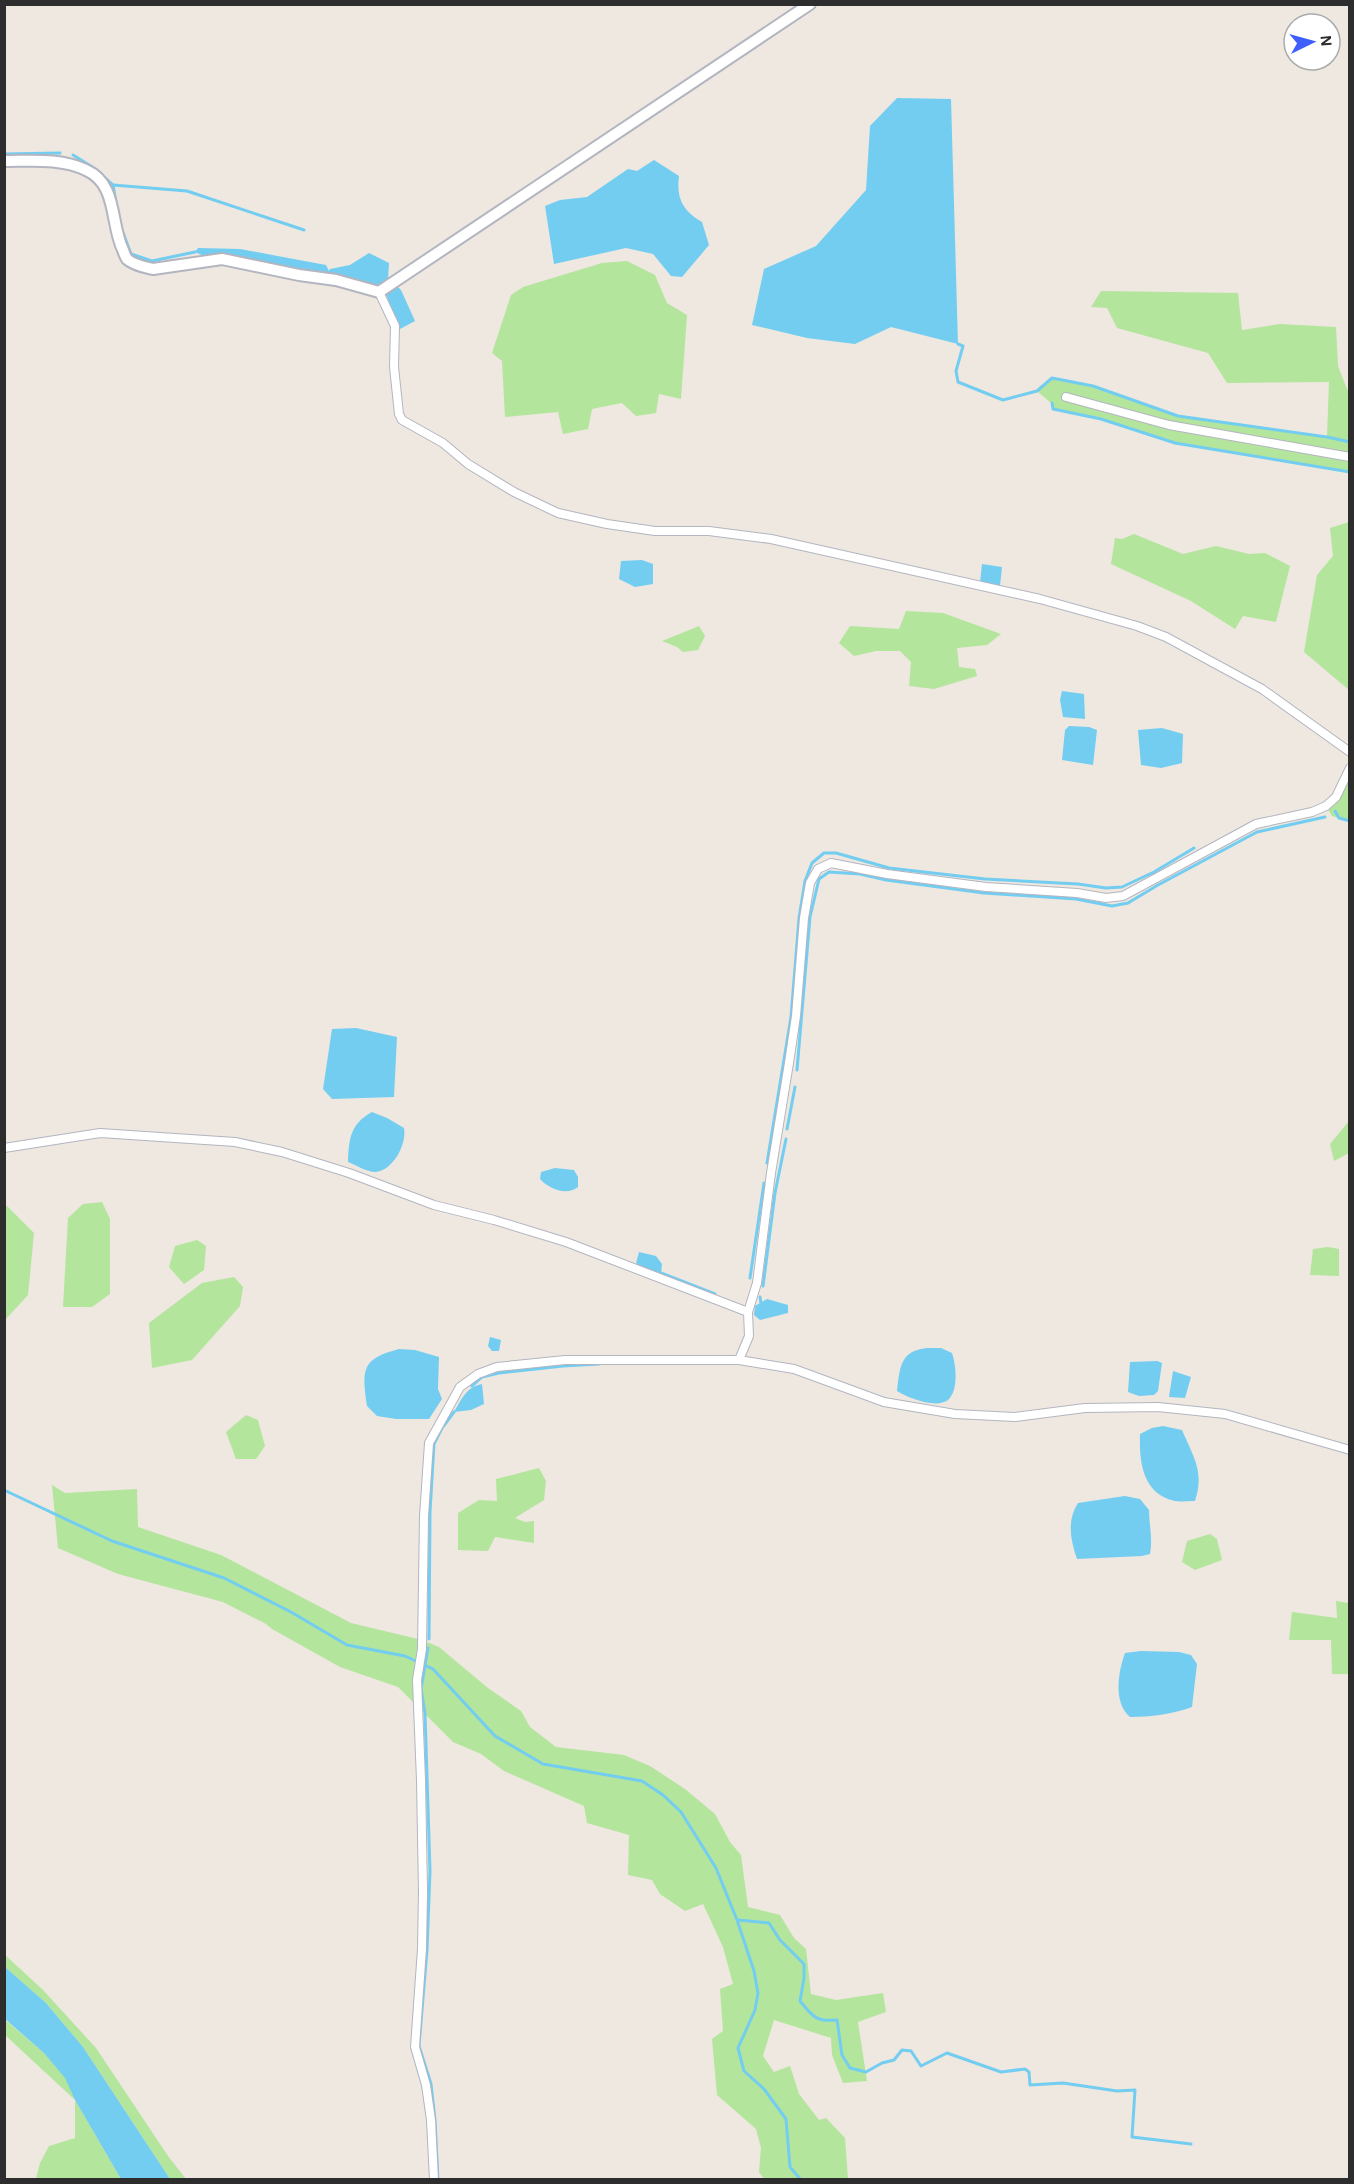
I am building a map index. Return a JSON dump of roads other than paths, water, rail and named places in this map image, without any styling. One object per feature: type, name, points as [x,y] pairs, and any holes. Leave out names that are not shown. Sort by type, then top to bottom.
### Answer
[{"type":"street","points":[[379,292],[810,4]]},
{"type":"street","points":[[4,161],[65,163],[88,170],[103,182],[109,195],[117,239],[127,259],[141,266],[153,268],[222,259],[336,280],[379,292],[396,326],[394,367],[399,414],[402,420],[443,443],[468,464],[496,481],[558,513],[607,524],[655,531],[709,531],[771,539],[1040,599],[1137,626],[1166,637],[1262,689],[1350,752]]},
{"type":"street","points":[[1066,397],[1169,425],[1350,457]]},
{"type":"street","points":[[739,1360],[748,1336],[748,1312],[758,1283],[771,1173],[796,1016],[804,918],[810,883],[818,869],[831,863],[887,874],[986,887],[1077,893],[1106,898],[1123,896],[1256,824],[1312,812],[1326,806],[1336,797],[1350,768]]},
{"type":"street","points":[[4,1148],[100,1133],[235,1143],[282,1152],[349,1173],[434,1205],[566,1242],[748,1312]]},
{"type":"street","points":[[434,2180],[431,2120],[426,2085],[415,2047],[422,1949],[423,1892],[417,1680],[422,1649],[424,1516],[429,1443],[460,1386],[478,1374],[497,1367],[565,1360],[739,1360],[794,1369],[884,1402],[955,1414],[1015,1417],[1085,1408],[1158,1407],[1225,1414],[1350,1450]]},
{"type":"water","points":[[897,98],[951,99],[958,344],[891,327],[855,344],[807,338],[752,325],[764,269],[816,246],[866,190],[870,126]]},
{"type":"water","points":[[654,160],[679,176],[678,184],[682,204],[702,222],[709,245],[682,277],[671,276],[653,254],[626,248],[554,264],[545,206],[560,200],[587,197],[628,169],[637,171]]},
{"type":"water","points":[[198,248],[240,249],[326,265],[329,271],[350,265],[369,253],[389,263],[388,280],[377,287],[328,276],[328,272],[306,273],[241,257],[206,256],[195,252]]},
{"type":"water","points":[[396,285],[401,290],[415,321],[400,329],[386,294]]},
{"type":"water","points":[[642,560],[653,564],[653,584],[635,587],[619,579],[621,561]]},
{"type":"water","points":[[982,564],[1002,567],[1000,586],[980,583]]},
{"type":"water","points":[[1062,691],[1084,694],[1085,719],[1063,717],[1060,700]]},
{"type":"water","points":[[1069,726],[1089,727],[1097,730],[1093,765],[1062,760],[1065,730]]},
{"type":"water","points":[[1162,728],[1183,734],[1182,763],[1161,768],[1141,765],[1138,730]]},
{"type":"water","points":[[356,1028],[397,1037],[394,1097],[332,1099],[323,1089],[332,1029]]},
{"type":"water","points":[[372,1112],[404,1128],[401,1149],[397,1156],[388,1167],[375,1172],[348,1162],[352,1133],[359,1122]]},
{"type":"water","points":[[555,1168],[574,1170],[578,1177],[578,1187],[568,1191],[558,1190],[548,1186],[540,1179],[541,1172]]},
{"type":"water","points":[[639,1252],[656,1256],[662,1264],[661,1273],[644,1270],[636,1263]]},
{"type":"water","points":[[767,1299],[788,1305],[788,1313],[760,1320],[754,1315],[755,1306]]},
{"type":"water","points":[[490,1337],[501,1340],[499,1351],[492,1351],[488,1346]]},
{"type":"water","points":[[927,1348],[941,1348],[952,1353],[955,1364],[954,1390],[948,1400],[943,1402],[922,1402],[897,1391],[901,1368],[906,1357]]},
{"type":"water","points":[[399,1349],[415,1350],[439,1357],[438,1389],[442,1399],[429,1419],[396,1419],[377,1416],[367,1406],[365,1374],[367,1367],[377,1357]]},
{"type":"water","points":[[1157,1361],[1162,1363],[1158,1391],[1154,1395],[1139,1396],[1128,1392],[1130,1362]]},
{"type":"water","points":[[1173,1371],[1191,1377],[1185,1398],[1169,1397]]},
{"type":"water","points":[[482,1384],[484,1404],[471,1410],[454,1412],[468,1391]]},
{"type":"water","points":[[1163,1426],[1182,1430],[1190,1448],[1199,1481],[1195,1501],[1177,1501],[1164,1497],[1156,1492],[1145,1476],[1140,1434]]},
{"type":"water","points":[[1125,1496],[1140,1499],[1149,1510],[1150,1554],[1077,1559],[1071,1523],[1078,1503]]},
{"type":"water","points":[[1179,1652],[1191,1655],[1197,1664],[1192,1707],[1161,1715],[1130,1717],[1121,1704],[1119,1696],[1120,1669],[1125,1653]]},
{"type":"water","points":[[5,1967],[46,2003],[83,2047],[170,2179],[121,2179],[75,2100],[65,2078],[44,2053],[5,2019]]},
{"type":"waterway","points":[[4,154],[60,153]]},
{"type":"waterway","points":[[73,155],[94,168],[113,185],[116,203]]},
{"type":"waterway","points":[[113,185],[187,191],[304,230]]},
{"type":"waterway","points":[[122,230],[131,254],[152,261],[195,252]]},
{"type":"waterway","points":[[958,344],[963,346],[956,371],[958,382],[1003,400],[1037,391],[1052,378],[1093,386],[1178,416],[1350,442]]},
{"type":"waterway","points":[[1052,403],[1053,409],[1101,419],[1175,443],[1350,472]]},
{"type":"waterway","points":[[1335,811],[1339,818],[1350,821]]},
{"type":"waterway","points":[[797,1070],[810,917],[819,879],[829,872],[860,874],[886,880],[984,893],[1076,899],[1112,906],[1128,903],[1257,832],[1325,817]]},
{"type":"waterway","points":[[767,1163],[791,1017],[799,918],[805,881],[812,863],[824,853],[836,853],[889,868],[985,879],[1078,884],[1106,888],[1122,887],[1154,872],[1194,848]]},
{"type":"waterway","points":[[787,1129],[795,1087]]},
{"type":"waterway","points":[[763,1286],[775,1193],[786,1139]]},
{"type":"waterway","points":[[750,1278],[764,1183]]},
{"type":"waterway","points":[[661,1273],[715,1294]]},
{"type":"waterway","points":[[760,1297],[761,1303]]},
{"type":"waterway","points":[[472,1386],[482,1377],[499,1373],[599,1364]]},
{"type":"waterway","points":[[429,1639],[430,1512],[434,1444],[454,1412]]},
{"type":"waterway","points":[[4,1490],[112,1541],[224,1578],[291,1612],[347,1645],[405,1656],[433,1669],[495,1736],[543,1764],[642,1781],[663,1795],[681,1812],[716,1868],[737,1920],[754,1971],[758,1993],[755,2010],[738,2048],[744,2071],[764,2089],[786,2119],[790,2167],[801,2180]]},
{"type":"waterway","points":[[428,1648],[421,1689],[425,1713],[430,1871],[427,1950],[419,2046],[431,2084],[438,2180]]},
{"type":"waterway","points":[[738,1920],[769,1923],[780,1940],[804,1964],[800,2001],[819,2019],[837,2020],[842,2055],[850,2068],[866,2072],[882,2063],[894,2060],[902,2050],[911,2051],[921,2066],[947,2053],[1001,2072],[1025,2069],[1029,2072],[1030,2085],[1063,2083],[1117,2091],[1135,2090],[1132,2137],[1191,2144]]}]
